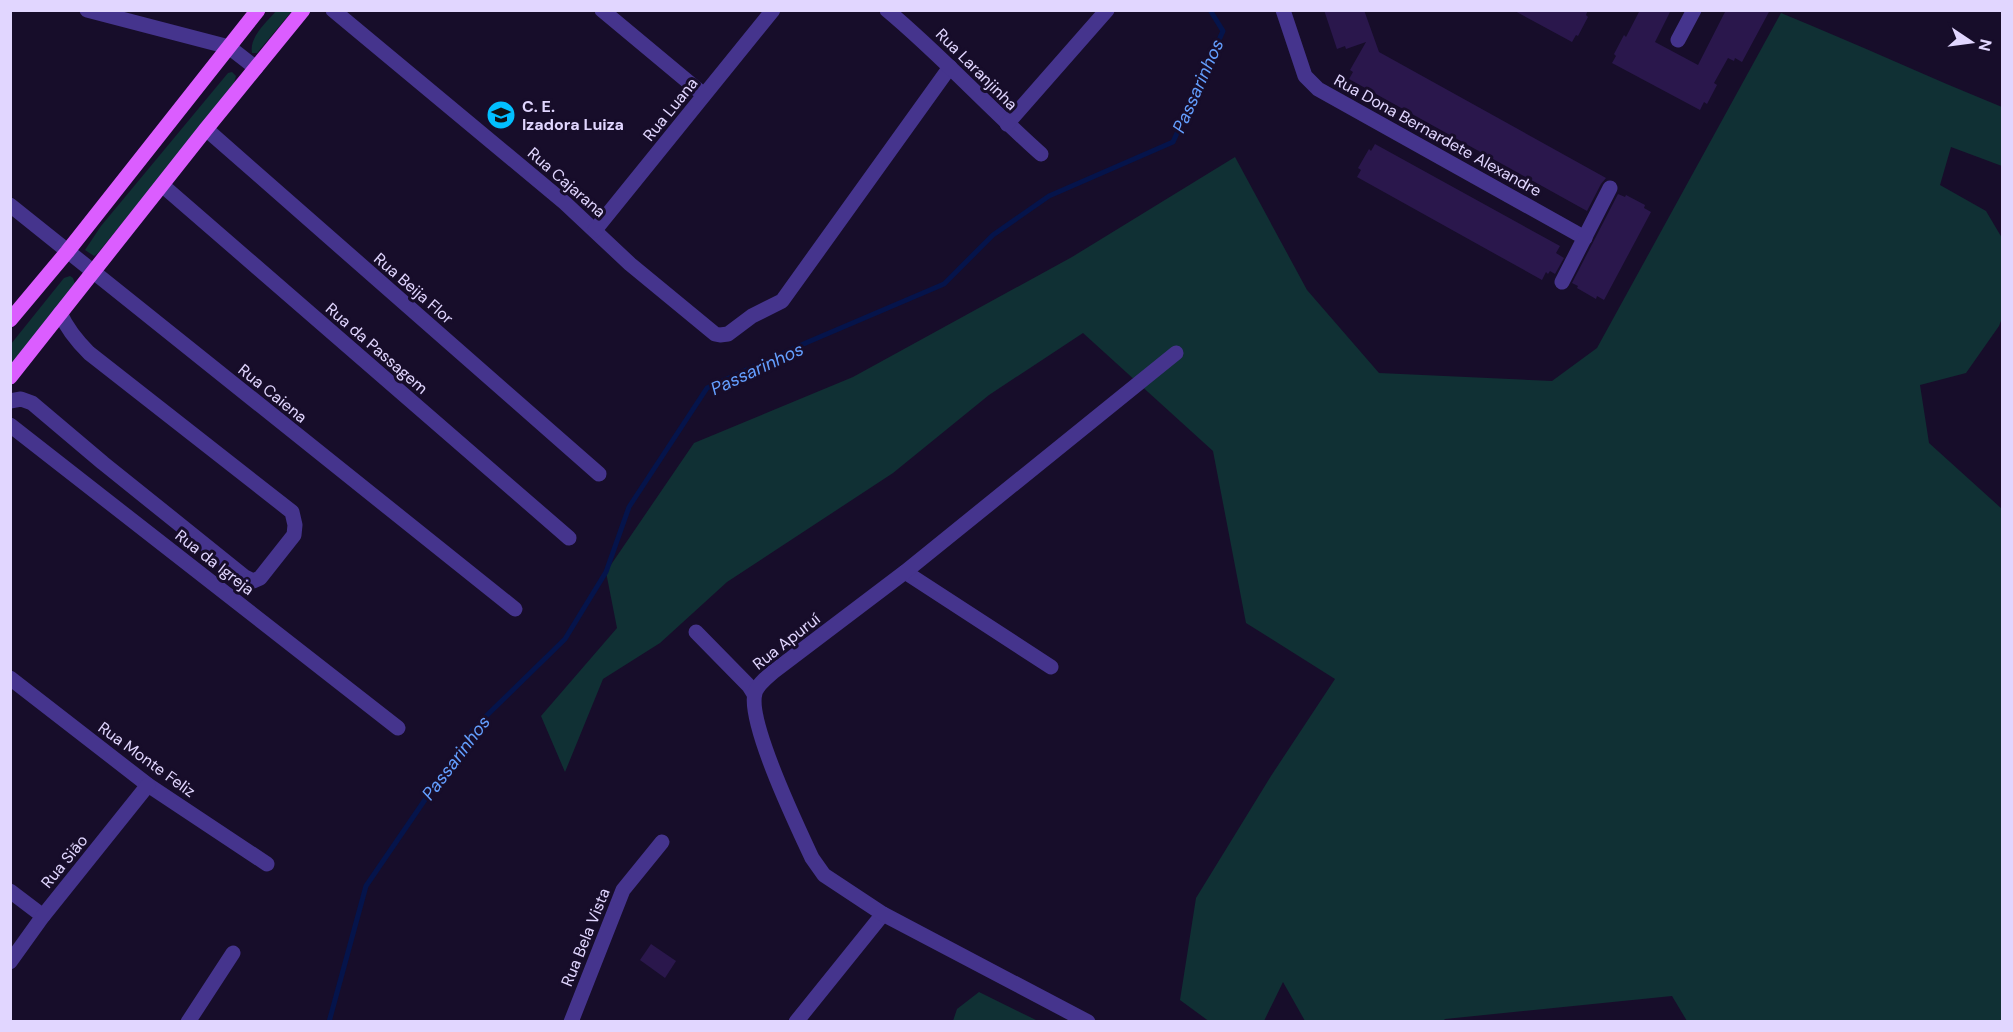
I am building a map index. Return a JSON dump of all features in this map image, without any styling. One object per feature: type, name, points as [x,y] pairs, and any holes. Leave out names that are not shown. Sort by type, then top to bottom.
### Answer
[{"type":"main road","points":[[10,320],[67,252],[258,10]]},
{"type":"main road","points":[[10,377],[303,10]]},
{"type":"street","points":[[87,10],[116,14],[229,47],[256,68]]},
{"type":"street","name":"Rua Cajarana","points":[[333,10],[595,230],[630,264],[720,335],[728,334],[752,316],[782,301],[950,66]]},
{"type":"street","points":[[602,10],[704,95]]},
{"type":"street","name":"Rua Luana","points":[[595,230],[773,10]]},
{"type":"street","name":"Rua Laranjinha","points":[[887,10],[950,66],[1007,124],[1041,154]]},
{"type":"street","points":[[1007,124],[1107,10]]},
{"type":"street","name":"Rua Dona Bernardete Alexandre","points":[[1283,10],[1305,76],[1318,89],[1585,238]]},
{"type":"street","points":[[1678,40],[1694,10]]},
{"type":"street","name":"Rua Beija Flor","points":[[206,129],[599,474]]},
{"type":"street","name":"Rua da Passagem","points":[[162,184],[569,538]]},
{"type":"street","points":[[1563,282],[1610,188]]},
{"type":"street","name":"Rua Caiena","points":[[10,205],[515,609]]},
{"type":"street","points":[[10,401],[21,399],[32,403],[103,463],[245,577],[253,581],[260,578],[294,536],[296,525],[292,512],[88,352],[65,326],[60,313]]},
{"type":"street","name":"Rua Apuruí","points":[[1088,1022],[883,914],[824,874],[812,858],[762,740],[754,694],[773,672],[905,573],[1176,353]]},
{"type":"street","name":"Rua da Igreja","points":[[10,425],[398,728]]},
{"type":"street","points":[[905,573],[1051,667]]},
{"type":"street","points":[[696,632],[754,694]]},
{"type":"street","name":"Rua Monte Feliz","points":[[10,678],[148,785],[267,864]]},
{"type":"street","name":"Rua Sião","points":[[10,962],[148,785]]},
{"type":"street","name":"Rua Bela Vista","points":[[572,1017],[623,890],[662,842]]},
{"type":"street","points":[[10,891],[44,916]]},
{"type":"street","points":[[796,1022],[883,914]]},
{"type":"street","points":[[195,1019],[233,953]]},
{"type":"street","points":[[572,1017],[588,1022]]},
{"type":"green space","points":[[276,11],[292,11],[257,53],[252,53],[253,41]]},
{"type":"green space","points":[[1781,13],[2002,107],[2002,166],[1951,147],[1940,185],[1986,211],[2002,238],[2002,318],[1999,326],[1966,373],[1920,385],[1929,443],[2002,509],[2002,1021],[1687,1021],[1672,996],[1443,1021],[1305,1021],[1283,982],[1264,1021],[1210,1022],[1180,1000],[1196,898],[1271,776],[1335,679],[1246,623],[1213,451],[1083,333],[989,395],[893,473],[727,582],[660,643],[603,679],[565,772],[541,716],[617,628],[606,572],[694,443],[853,377],[1072,257],[1235,157],[1307,290],[1379,373],[1552,381],[1597,348]]},
{"type":"green space","points":[[232,72],[236,76],[233,87],[97,254],[94,256],[85,250],[101,226],[228,73]]},
{"type":"green space","points":[[70,276],[75,284],[11,365],[11,344],[64,278]]},
{"type":"green space","points":[[979,992],[1038,1021],[953,1021],[957,1009]]},
{"type":"building","points":[[1324,10],[1364,10],[1379,52],[1606,178],[1587,211],[1349,79],[1353,72],[1350,70],[1366,42],[1346,49],[1345,46],[1337,49]]},
{"type":"building","points":[[1513,10],[1588,10],[1586,15],[1588,17],[1578,36],[1576,35],[1572,42]]},
{"type":"building","points":[[1640,10],[1671,10],[1655,42],[1698,65],[1726,10],[1770,10],[1742,62],[1735,58],[1734,61],[1728,58],[1714,83],[1717,85],[1707,104],[1704,102],[1700,110],[1612,63],[1624,35],[1626,37]]},
{"type":"building","points":[[1375,144],[1560,246],[1556,253],[1564,258],[1555,274],[1550,271],[1548,274],[1546,272],[1542,280],[1357,177],[1361,170],[1358,168],[1369,149],[1371,151]]},
{"type":"building","points":[[1618,194],[1625,197],[1626,195],[1645,205],[1644,208],[1651,212],[1604,300],[1597,296],[1596,299],[1572,283]]},
{"type":"building","points":[[651,944],[676,961],[665,978],[640,960]]},
{"type":"waterway","name":"Passarinhos","points":[[329,1022],[366,886],[474,728],[565,639],[606,572],[629,507],[707,388],[944,284],[993,235],[1049,196],[1173,142],[1223,31],[1210,10]]},
{"type":"place","name":"C. E. Izadora Luiza","points":[[501,115]]}]
